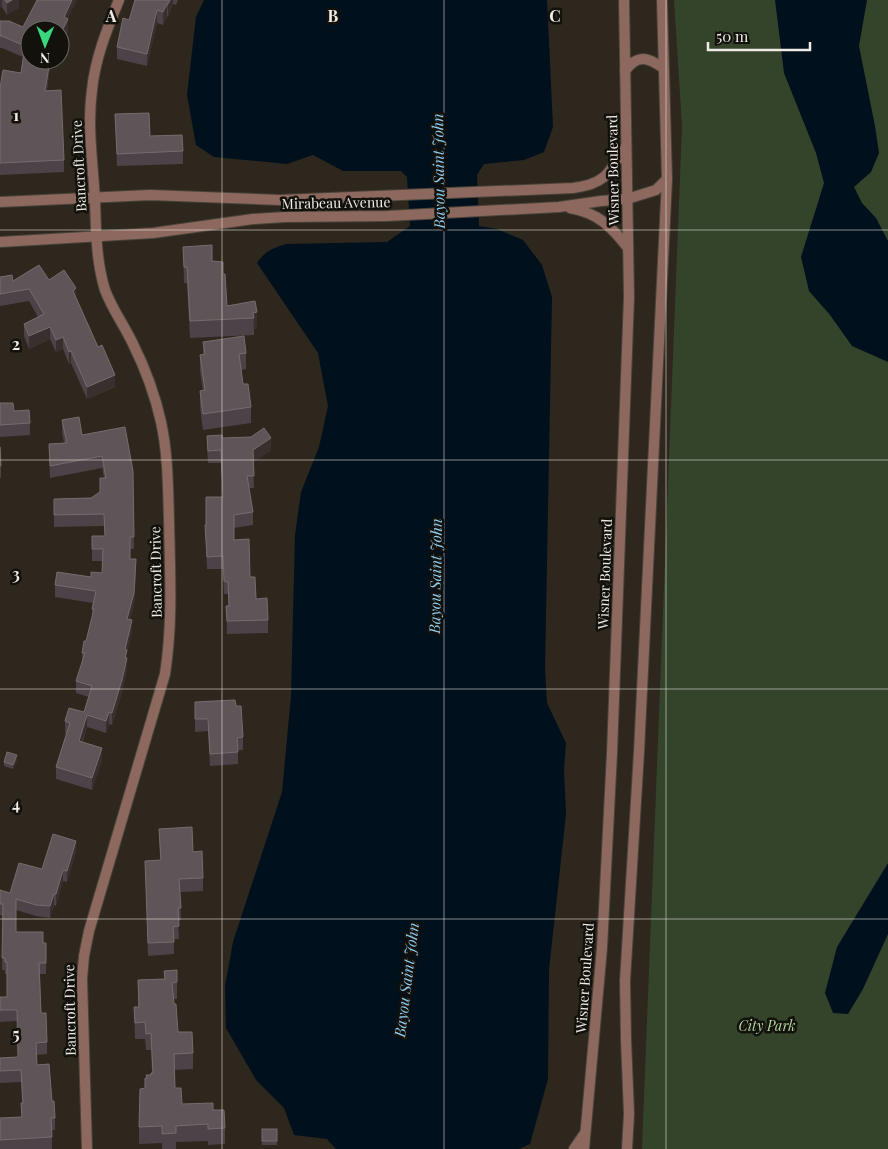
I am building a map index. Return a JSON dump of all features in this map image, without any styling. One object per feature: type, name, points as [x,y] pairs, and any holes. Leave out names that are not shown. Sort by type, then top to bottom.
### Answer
[{"type":"street","name":"Bancroft Drive","points":[[87,1149],[82,980],[84,956],[89,931],[165,674],[170,642],[171,601],[167,481],[161,422],[150,384],[133,344],[114,311],[106,290],[100,268],[96,237],[90,122],[92,90],[96,65],[119,0]]},
{"type":"street","name":"Wisner Boulevard","points":[[584,1149],[602,948],[612,753],[629,297],[624,0]]},
{"type":"street","points":[[627,1149],[629,1114],[625,981],[639,752],[667,179],[662,0]]},
{"type":"street","points":[[625,71],[636,60],[644,59],[651,59],[663,68]]},
{"type":"street","name":"Mirabeau Avenue","points":[[0,202],[94,196],[197,196],[280,200],[573,188],[590,186],[604,178],[626,145]]},
{"type":"street","name":"Mirabeau Avenue","points":[[0,242],[153,234],[253,219],[387,216],[559,207],[601,201],[627,200],[656,190],[667,179]]},
{"type":"street","points":[[559,207],[584,210],[602,220],[628,248]]},
{"type":"street","points":[[574,1149],[586,1132]]},
{"type":"green space","name":"City Park","points":[[674,0],[888,0],[888,1149],[642,1149],[682,126]]},
{"type":"water","name":"Bayou Saint John","points":[[204,0],[547,0],[553,127],[544,152],[524,160],[484,164],[477,175],[479,226],[497,229],[523,240],[542,265],[552,297],[545,669],[547,703],[566,743],[564,770],[566,814],[549,970],[548,1079],[530,1144],[519,1149],[336,1149],[327,1139],[294,1135],[284,1108],[256,1080],[226,1028],[225,986],[233,942],[282,792],[291,696],[295,535],[301,492],[319,447],[328,406],[318,353],[257,263],[270,250],[286,244],[387,242],[410,226],[407,177],[401,171],[343,171],[313,155],[287,164],[214,157],[196,145],[187,95],[196,17]]},
{"type":"water","points":[[775,0],[867,0],[859,46],[879,153],[871,172],[854,187],[862,203],[876,218],[888,241],[888,362],[852,346],[830,315],[809,291],[801,257],[824,183],[816,153],[784,73]]},
{"type":"water","points":[[888,863],[888,934],[863,989],[848,1014],[833,1013],[825,993],[837,947]]},
{"type":"building","points":[[37,0],[72,0],[64,17],[68,20],[27,20]]},
{"type":"building","points":[[135,0],[170,0],[163,12],[157,10],[147,54],[117,47],[123,18],[129,20]]},
{"type":"building","points":[[0,21],[9,21],[20,26],[20,44],[0,36]]},
{"type":"building","points":[[3,70],[21,73],[21,70],[48,70],[45,91],[61,90],[64,160],[0,163],[0,88]]},
{"type":"building","points":[[149,113],[150,136],[182,135],[183,151],[117,154],[115,114]]},
{"type":"building","points":[[212,245],[212,261],[223,262],[227,306],[255,301],[257,312],[253,313],[254,318],[190,321],[187,267],[184,267],[183,247]]},
{"type":"building","points":[[39,265],[49,280],[64,270],[76,288],[73,291],[98,347],[102,345],[115,375],[87,387],[63,337],[56,340],[50,327],[29,336],[24,324],[44,314],[29,289],[0,294],[0,277],[12,275],[13,281]]},
{"type":"building","points":[[244,336],[246,353],[239,354],[243,384],[248,384],[251,407],[203,414],[200,391],[205,390],[200,355],[205,354],[203,342]]},
{"type":"building","points":[[0,403],[13,403],[14,411],[29,410],[30,423],[0,425]]},
{"type":"building","points":[[79,417],[82,435],[125,427],[133,471],[134,537],[130,537],[130,559],[136,559],[134,593],[127,619],[132,620],[125,649],[127,650],[125,658],[127,658],[112,713],[109,712],[106,721],[87,715],[79,741],[102,748],[92,778],[56,767],[70,723],[65,721],[69,708],[84,712],[92,686],[76,681],[85,653],[82,653],[84,641],[86,641],[94,609],[92,609],[96,591],[55,585],[57,572],[91,577],[91,572],[102,573],[103,549],[92,549],[92,536],[105,536],[104,514],[54,515],[54,499],[91,498],[100,492],[100,478],[106,478],[102,456],[50,466],[49,444],[67,443],[62,420]]},
{"type":"building","points":[[264,428],[271,438],[253,450],[254,476],[247,476],[253,512],[234,515],[234,540],[249,539],[250,577],[255,577],[256,599],[267,598],[268,620],[227,621],[226,606],[229,606],[228,582],[224,581],[223,556],[207,557],[206,497],[223,497],[221,450],[208,451],[207,436],[222,435],[223,438],[251,437]]},
{"type":"building","points":[[235,700],[236,706],[241,706],[243,737],[237,738],[238,752],[210,754],[208,719],[195,719],[195,702]]},
{"type":"building","points":[[7,752],[17,755],[13,765],[4,762]]},
{"type":"building","points":[[192,827],[193,852],[202,851],[203,878],[179,879],[181,908],[178,908],[179,926],[173,927],[174,942],[148,943],[145,861],[161,860],[159,829]]},
{"type":"building","points":[[53,834],[76,841],[67,871],[63,870],[56,894],[54,894],[50,906],[36,905],[16,899],[16,932],[43,932],[43,943],[46,943],[46,963],[39,963],[41,1013],[46,1013],[47,1042],[36,1043],[37,1065],[49,1064],[55,1118],[51,1118],[52,1137],[0,1140],[0,1118],[22,1117],[21,1103],[23,1103],[21,1070],[0,1071],[0,1058],[18,1057],[17,1010],[0,1010],[0,997],[7,997],[7,962],[5,962],[5,958],[2,958],[3,904],[0,904],[0,890],[10,893],[19,863],[42,869]]},
{"type":"building","points":[[177,970],[177,982],[172,983],[178,1032],[192,1032],[193,1053],[174,1054],[175,1088],[181,1088],[182,1104],[213,1103],[213,1110],[224,1110],[225,1128],[208,1129],[208,1124],[176,1126],[176,1133],[162,1134],[162,1126],[139,1127],[140,1089],[145,1088],[146,1075],[153,1073],[151,1033],[146,1034],[145,1022],[135,1023],[134,1007],[139,1007],[138,980],[165,979],[164,971]]},
{"type":"building","points":[[262,1129],[277,1129],[277,1141],[262,1141]]}]
